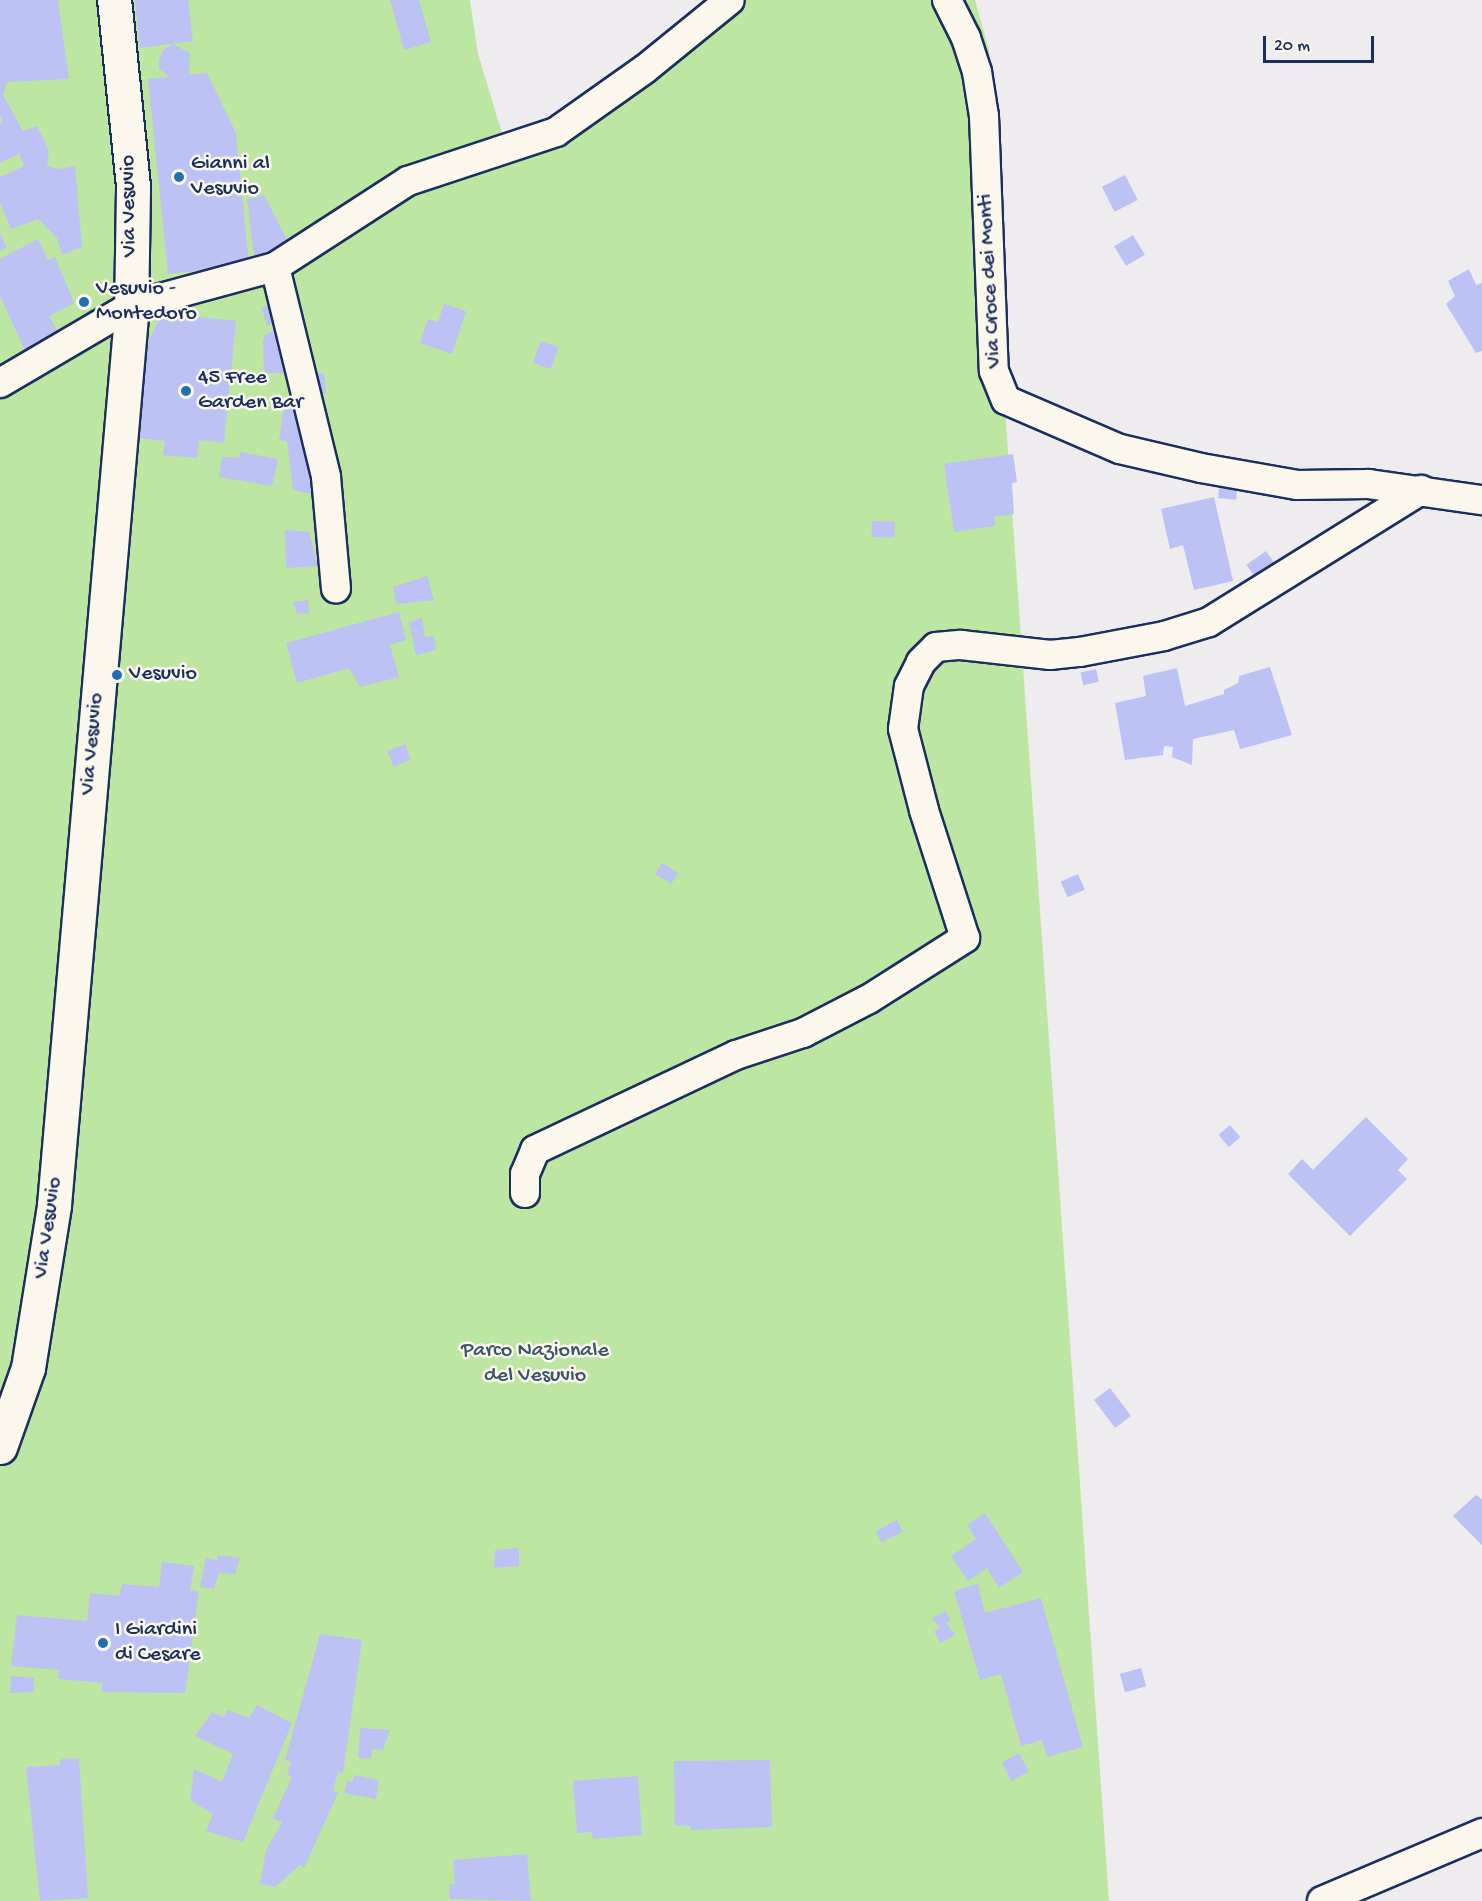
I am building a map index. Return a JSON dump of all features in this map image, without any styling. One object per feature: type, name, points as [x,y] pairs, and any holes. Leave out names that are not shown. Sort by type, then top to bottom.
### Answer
[{"type":"street","name":"Via Vesuvio","points":[[0,1447],[28,1368],[54,1205],[131,306],[133,186],[114,0]]},
{"type":"street","points":[[0,383],[131,306],[275,267],[408,181],[556,132],[645,69],[730,0]]},
{"type":"street","name":"Via Croce dei Monti","points":[[947,0],[969,46],[984,116],[994,371],[1006,400],[1120,449],[1201,468],[1297,485],[1369,484],[1482,500]]},
{"type":"street","points":[[275,267],[326,477],[336,589]]},
{"type":"street","points":[[525,1193],[525,1174],[535,1150],[736,1055],[803,1033],[869,999],[965,938],[924,810],[903,729],[909,686],[921,662],[936,647],[961,645],[1050,655],[1080,652],[1164,636],[1209,622],[1421,490]]},
{"type":"street","points":[[1322,1901],[1482,1833]]},
{"type":"green space","name":"Parco Nazionale del Vesuvio","points":[[0,0],[470,0],[478,54],[506,146],[606,95],[724,0],[975,0],[989,50],[995,111],[1005,408],[1109,1901],[0,1901]]},
{"type":"building","points":[[0,0],[58,0],[69,79],[7,82],[3,95],[23,131],[37,126],[49,151],[47,166],[58,169],[75,166],[82,247],[62,255],[57,238],[38,219],[11,229],[0,203],[0,177],[24,166],[19,154],[0,163],[0,124],[3,122],[0,115]]},
{"type":"building","points":[[135,0],[188,0],[193,41],[140,48]]},
{"type":"building","points":[[390,0],[419,0],[431,42],[404,50]]},
{"type":"building","points":[[173,44],[190,53],[189,75],[207,73],[236,133],[249,265],[168,274],[148,79],[170,77],[159,69],[159,60],[163,50]]},
{"type":"building","points":[[1125,175],[1138,200],[1115,212],[1102,187]]},
{"type":"building","points":[[264,195],[291,248],[255,264],[247,199]]},
{"type":"building","points":[[0,233],[7,248],[0,251]]},
{"type":"building","points":[[1133,235],[1145,255],[1126,266],[1114,246]]},
{"type":"building","points":[[38,239],[48,260],[55,257],[74,303],[49,316],[62,339],[27,355],[0,296],[0,259]]},
{"type":"building","points":[[1469,269],[1476,285],[1482,283],[1482,351],[1476,353],[1446,304],[1455,296],[1448,281]]},
{"type":"building","points":[[277,303],[282,321],[267,326],[262,307]]},
{"type":"building","points":[[444,304],[466,311],[452,354],[420,343],[428,319],[438,322]]},
{"type":"building","name":"45 Free Garden Bar","points":[[162,313],[236,321],[224,443],[199,440],[197,458],[163,455],[165,441],[138,438],[147,345]]},
{"type":"building","points":[[277,330],[277,338],[285,338],[291,373],[264,373],[263,341],[266,334]]},
{"type":"building","points":[[541,341],[559,348],[550,369],[533,362]]},
{"type":"building","points":[[324,373],[326,393],[313,394],[311,374]]},
{"type":"building","points":[[284,407],[298,408],[312,494],[293,490],[287,441],[279,440]]},
{"type":"building","points":[[240,452],[278,459],[272,486],[219,477],[222,457],[239,458]]},
{"type":"building","points":[[1013,454],[1017,482],[1012,483],[1014,514],[994,517],[995,526],[954,532],[944,464]]},
{"type":"building","points":[[1220,480],[1238,482],[1236,500],[1218,498]]},
{"type":"building","points":[[1214,497],[1233,581],[1194,590],[1183,545],[1170,549],[1161,509]]},
{"type":"building","points":[[872,521],[895,522],[894,538],[871,537]]},
{"type":"building","points":[[285,530],[309,532],[318,566],[286,568]]},
{"type":"building","points":[[1266,551],[1275,564],[1256,578],[1246,565]]},
{"type":"building","points":[[427,576],[434,600],[396,604],[393,587]]},
{"type":"building","points":[[308,600],[309,613],[297,614],[293,602]]},
{"type":"building","points":[[399,612],[406,640],[390,645],[399,677],[360,687],[349,668],[297,683],[286,643]]},
{"type":"building","points":[[422,618],[425,637],[434,636],[436,650],[416,655],[409,622]]},
{"type":"building","points":[[1270,667],[1292,735],[1240,749],[1234,730],[1193,739],[1192,765],[1172,757],[1173,747],[1164,746],[1163,755],[1125,760],[1115,703],[1146,696],[1143,676],[1177,668],[1185,706],[1224,694],[1224,690],[1238,683],[1239,676]]},
{"type":"building","points":[[1096,669],[1099,682],[1083,685],[1080,673]]},
{"type":"building","points":[[405,744],[411,760],[393,767],[387,751]]},
{"type":"building","points":[[662,863],[678,873],[671,884],[655,874]]},
{"type":"building","points":[[1078,874],[1085,890],[1068,897],[1061,882]]},
{"type":"building","points":[[1366,1117],[1408,1159],[1398,1170],[1407,1179],[1350,1236],[1288,1174],[1302,1159],[1313,1170]]},
{"type":"building","points":[[1230,1125],[1240,1137],[1229,1147],[1219,1135]]},
{"type":"building","points":[[1110,1388],[1131,1416],[1115,1428],[1094,1400]]},
{"type":"building","points":[[1476,1495],[1482,1499],[1482,1545],[1453,1516]]},
{"type":"building","points":[[985,1513],[1023,1572],[999,1588],[987,1568],[968,1581],[951,1556],[976,1539],[967,1525]]},
{"type":"building","points":[[897,1520],[903,1532],[882,1542],[876,1531]]},
{"type":"building","points":[[519,1548],[519,1566],[494,1568],[495,1550]]},
{"type":"building","points":[[218,1555],[240,1558],[235,1574],[219,1573],[214,1589],[200,1587],[206,1558],[217,1560]]},
{"type":"building","name":"I Giardini di Cesare","points":[[162,1562],[194,1566],[190,1590],[199,1591],[185,1693],[101,1692],[103,1683],[58,1679],[59,1670],[11,1666],[17,1615],[87,1621],[90,1593],[119,1596],[122,1584],[159,1587]]},
{"type":"building","points":[[978,1584],[985,1613],[1041,1598],[1083,1747],[1047,1757],[1042,1740],[1021,1746],[1001,1674],[980,1680],[954,1591]]},
{"type":"building","points":[[946,1611],[951,1621],[946,1623],[955,1635],[940,1643],[934,1631],[940,1628],[932,1618]]},
{"type":"building","points":[[320,1634],[362,1640],[343,1773],[338,1772],[333,1791],[338,1793],[304,1868],[300,1865],[275,1887],[260,1884],[266,1850],[282,1822],[273,1818],[292,1777],[287,1775],[291,1762],[285,1760]]},
{"type":"building","points":[[1141,1668],[1146,1686],[1125,1692],[1120,1674]]},
{"type":"building","points":[[11,1676],[34,1678],[34,1692],[10,1693]]},
{"type":"building","points":[[257,1705],[292,1723],[243,1842],[206,1831],[213,1814],[190,1800],[194,1769],[222,1782],[233,1754],[195,1736],[212,1712],[223,1717],[228,1710],[249,1718]]},
{"type":"building","points":[[360,1728],[390,1730],[383,1750],[372,1749],[371,1759],[358,1758]]},
{"type":"building","points":[[1019,1753],[1029,1772],[1011,1781],[1001,1762]]},
{"type":"building","points":[[79,1758],[88,1898],[40,1901],[26,1767],[60,1765],[61,1759]]},
{"type":"building","points":[[770,1760],[772,1827],[691,1830],[691,1826],[675,1825],[674,1761]]},
{"type":"building","points":[[354,1775],[379,1780],[376,1799],[344,1793],[347,1781],[352,1782]]},
{"type":"building","points":[[638,1776],[642,1835],[593,1839],[592,1832],[577,1833],[573,1781]]},
{"type":"building","points":[[527,1854],[531,1901],[449,1899],[450,1885],[455,1884],[453,1860]]},
{"type":"place","name":"Gianni al Vesuvio","points":[[179,177]]},
{"type":"place","name":"Vesuvio - Montedoro","points":[[84,302]]},
{"type":"place","name":"45 Free Garden Bar","points":[[186,391]]},
{"type":"place","name":"Vesuvio","points":[[117,675]]},
{"type":"place","name":"I Giardini di Cesare","points":[[103,1643]]}]
